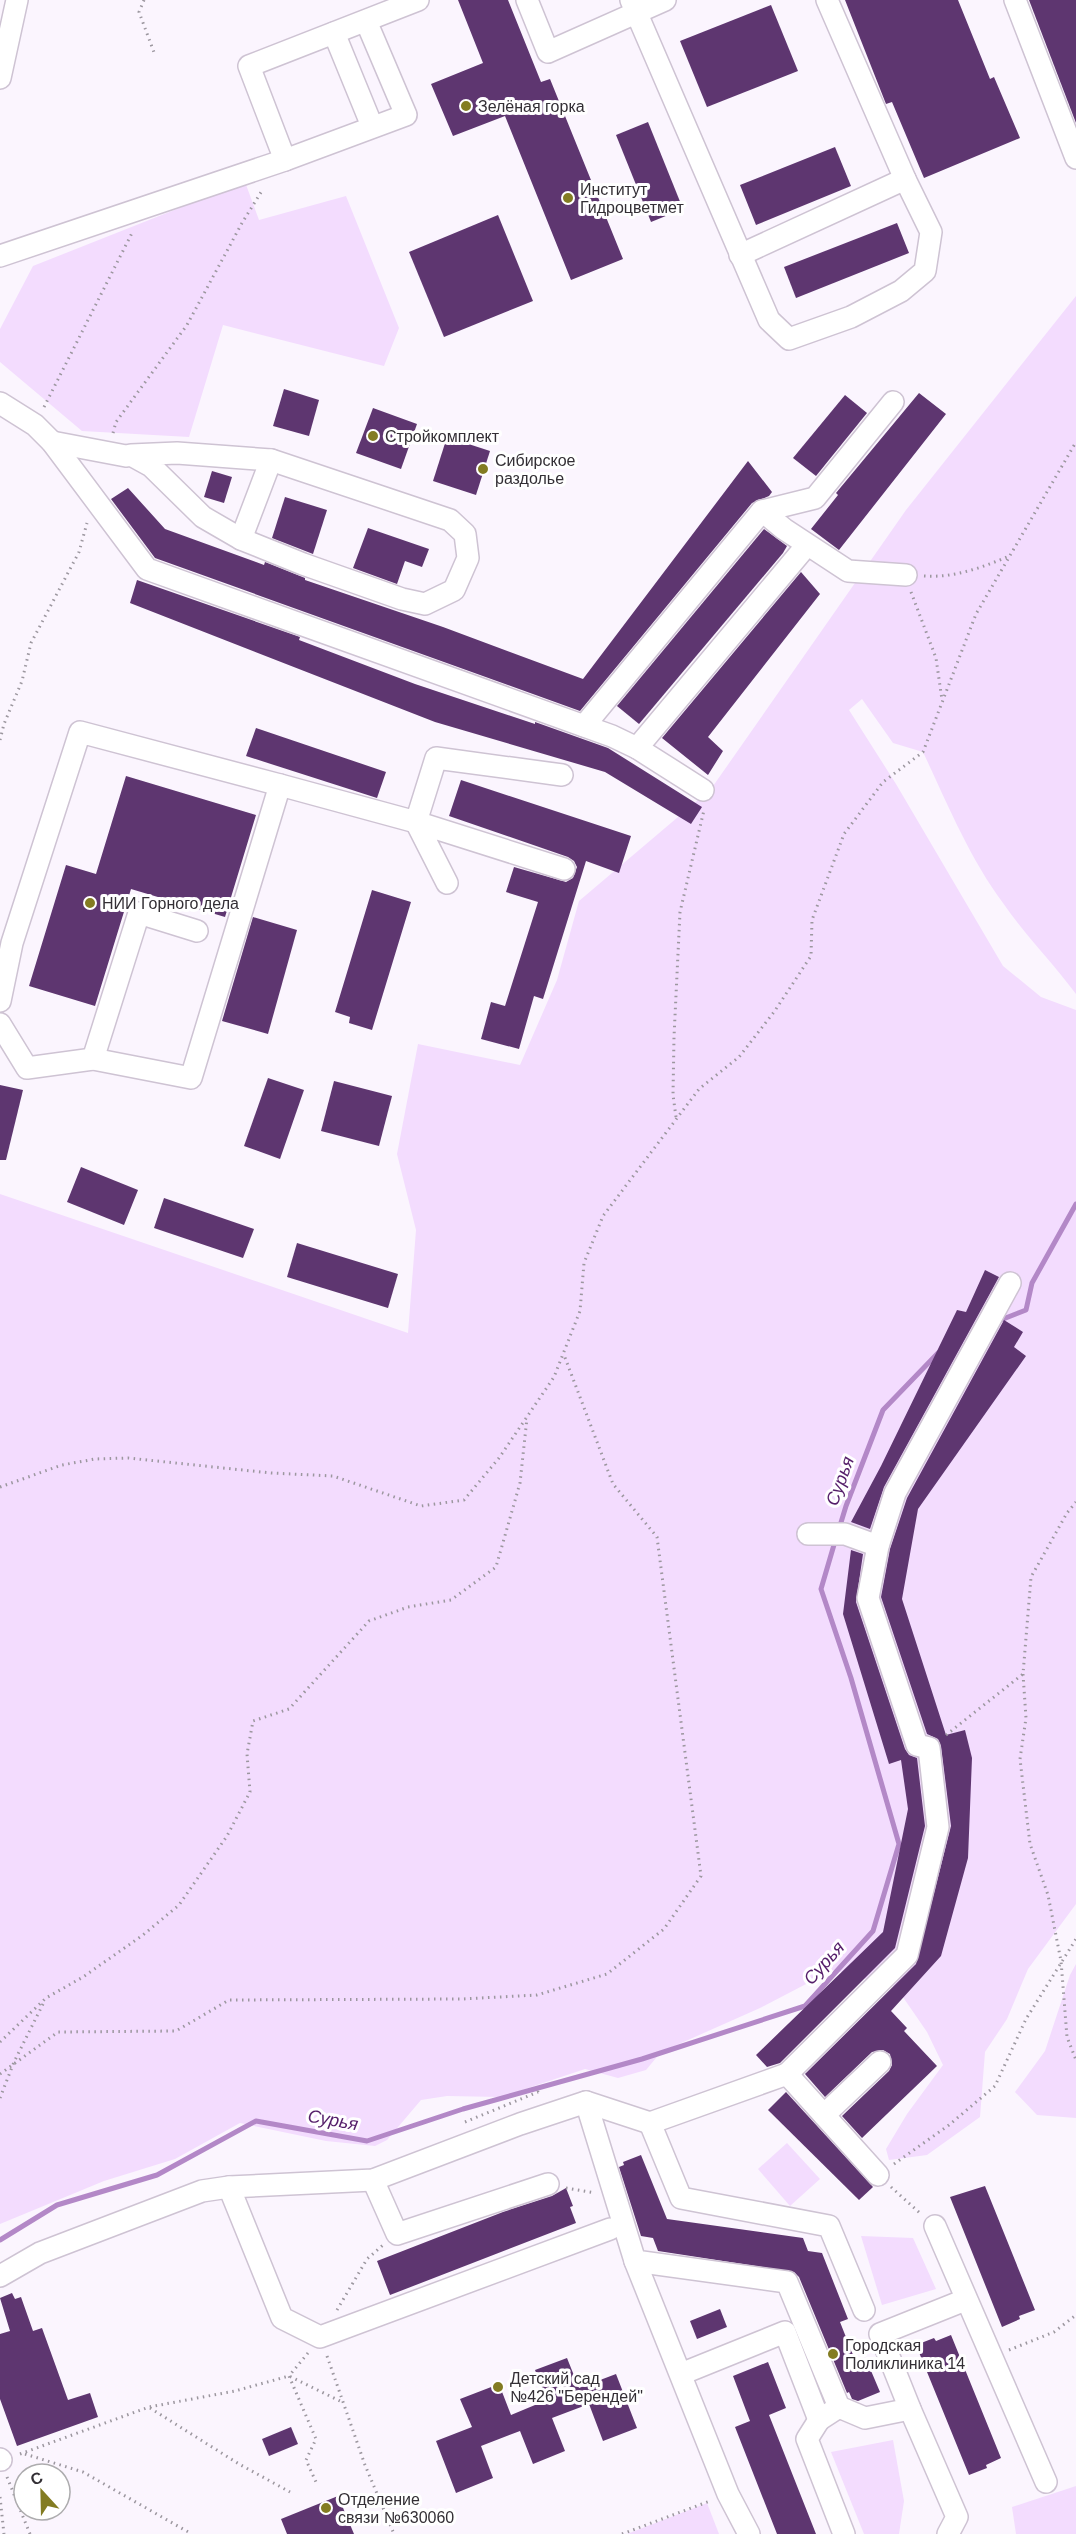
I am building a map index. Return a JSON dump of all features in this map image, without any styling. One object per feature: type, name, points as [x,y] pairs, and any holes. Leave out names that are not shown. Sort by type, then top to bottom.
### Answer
[{"type":"street","points":[[0,78],[17,0]]},
{"type":"street","points":[[285,160],[249,66],[418,0]]},
{"type":"street","points":[[527,0],[548,52],[634,6],[665,0]]},
{"type":"street","points":[[634,6],[770,320],[789,339],[850,316],[901,291],[925,271],[931,232],[905,179],[827,0]]},
{"type":"street","points":[[1015,0],[1076,158]]},
{"type":"street","points":[[0,256],[285,160],[406,115],[366,21]]},
{"type":"street","points":[[334,33],[372,126]]},
{"type":"street","points":[[740,255],[905,179]]},
{"type":"street","points":[[584,726],[762,511],[815,498],[893,402]]},
{"type":"street","points":[[0,403],[36,425],[52,442],[147,569],[612,736],[637,748],[704,790]]},
{"type":"street","points":[[52,442],[131,455],[177,453],[271,460],[450,520],[465,534],[468,558],[454,590],[425,603],[402,598],[303,564],[241,539],[203,517],[151,466],[131,455]]},
{"type":"street","points":[[241,539],[271,460]]},
{"type":"street","points":[[762,511],[807,545],[848,571],[906,575]]},
{"type":"street","points":[[637,748],[807,545]]},
{"type":"street","points":[[0,1001],[6,941],[80,732],[416,822],[564,869]]},
{"type":"street","points":[[447,883],[416,822],[436,758],[562,775]]},
{"type":"street","points":[[0,1024],[27,1068],[93,1059],[191,1078],[280,786]]},
{"type":"street","points":[[93,1059],[139,913],[197,931]]},
{"type":"street","points":[[0,2276],[51,2249],[202,2192],[229,2187],[373,2180],[520,2124],[586,2102],[650,2123],[787,2074],[907,1955],[938,1827],[929,1748],[917,1745],[868,1598],[878,1546],[895,1493],[1010,1283]]},
{"type":"street","points":[[808,1534],[845,1533],[878,1546]]},
{"type":"street","points":[[824,2115],[880,2062]]},
{"type":"street","points":[[787,2074],[878,2175]]},
{"type":"street","points":[[586,2102],[635,2261],[728,2494],[749,2534]]},
{"type":"street","points":[[650,2123],[681,2198],[829,2226],[864,2310]]},
{"type":"street","points":[[373,2180],[397,2234],[548,2184]]},
{"type":"street","points":[[229,2187],[282,2318],[320,2337],[610,2229]]},
{"type":"street","points":[[935,2226],[965,2300],[1046,2482]]},
{"type":"street","points":[[635,2261],[787,2282],[839,2407],[865,2418],[910,2409]]},
{"type":"street","points":[[948,2534],[957,2517],[880,2334],[965,2300]]},
{"type":"street","points":[[681,2374],[785,2332],[819,2420]]},
{"type":"street","points":[[839,2407],[819,2420],[807,2439],[844,2534]]},
{"type":"path","points":[[144,0],[139,12],[155,55]]},
{"type":"path","points":[[36,425],[145,208]]},
{"type":"path","points":[[0,1487],[62,1465],[94,1459],[128,1458],[271,1473],[333,1476],[421,1506],[464,1500],[499,1458],[554,1377],[580,1311],[584,1263],[603,1216],[699,1089],[739,1057],[774,1012],[811,956],[812,920],[844,834],[883,782],[923,752],[976,614],[1076,442]]},
{"type":"path","points":[[942,702],[936,658],[906,575],[946,576],[983,568],[1008,557]]},
{"type":"path","points":[[676,1117],[673,1095],[674,1037],[680,912],[705,803],[704,790]]},
{"type":"path","points":[[0,2074],[58,2032],[176,2031],[229,2000],[462,1999],[537,1995],[607,1974],[664,1929],[700,1876],[657,1537],[613,1484],[563,1353]]},
{"type":"path","points":[[0,2042],[46,1998],[91,1971],[143,1935],[179,1905],[227,1836],[250,1792],[247,1754],[252,1721],[289,1709],[369,1622],[408,1607],[451,1600],[496,1566],[520,1483],[527,1417]]},
{"type":"path","points":[[1076,1502],[1067,1513],[1031,1576],[1023,1674],[1026,1718],[1020,1759],[1030,1844],[1048,1895],[1061,1961],[1067,2037],[1076,2060]]},
{"type":"path","points":[[946,1735],[1023,1674]]},
{"type":"path","points":[[935,2226],[878,2175],[949,2125],[995,2086],[1026,2019],[1076,1939]]},
{"type":"path","points":[[0,2098],[14,2062],[46,1998]]},
{"type":"path","points":[[548,2184],[614,2196]]},
{"type":"path","points":[[30,2534],[0,2460],[149,2407],[235,2391],[289,2376],[320,2337],[368,2259],[397,2234]]},
{"type":"path","points":[[991,2358],[1054,2332],[1076,2315]]},
{"type":"path","points":[[320,2337],[342,2402],[394,2534]]},
{"type":"path","points":[[289,2376],[342,2402]]},
{"type":"path","points":[[289,2376],[316,2439],[306,2460],[316,2481]]},
{"type":"path","points":[[149,2407],[239,2464],[290,2492]]},
{"type":"path","points":[[23,2453],[83,2472],[190,2533]]},
{"type":"path","points":[[622,2534],[728,2494]]},
{"type":"path","points":[[0,2497],[4,2534]]},
{"type":"shaded area","points":[[245,182],[259,220],[346,196],[399,328],[384,366],[223,325],[189,437],[82,431],[0,362],[0,329],[33,266]]},
{"type":"shaded area","points":[[1076,296],[1076,994],[1020,926],[991,885],[959,829],[923,752],[893,743],[862,699],[849,710],[896,784],[1003,966],[1041,997],[1076,1010],[1076,1904],[1028,1969],[1007,2019],[985,2052],[980,2117],[927,2155],[889,2160],[886,2149],[907,2114],[943,2065],[927,2032],[896,1987],[833,1970],[760,2008],[661,2052],[646,2070],[618,2078],[585,2069],[501,2097],[447,2096],[421,2100],[387,2140],[375,2146],[326,2141],[240,2123],[175,2159],[104,2181],[0,2224],[0,1194],[408,1333],[416,1230],[397,1154],[418,1044],[520,1065],[557,980],[579,901],[711,789],[906,510]]},
{"type":"shaded area","points":[[1076,1964],[1076,2118],[1037,2115],[1015,2092],[1045,2051],[1070,1975]]},
{"type":"shaded area","points":[[787,2143],[820,2179],[790,2206],[758,2169]]},
{"type":"shaded area","points":[[861,2236],[913,2238],[936,2289],[882,2305]]},
{"type":"shaded area","points":[[893,2440],[904,2501],[899,2534],[864,2534],[831,2452]]},
{"type":"shaded area","points":[[1076,2486],[1076,2534],[1016,2534],[1012,2507]]},
{"type":"shaded area","points":[[707,2503],[719,2534],[627,2534]]},
{"type":"building","name":"Институт Гидроцветмет","points":[[458,0],[508,0],[541,82],[550,79],[623,259],[571,280],[505,116],[453,136],[431,84],[483,63]]},
{"type":"building","points":[[845,0],[958,0],[990,79],[994,77],[1020,138],[924,178],[892,102],[886,104]]},
{"type":"building","points":[[1029,0],[1076,0],[1076,123]]},
{"type":"building","points":[[771,5],[798,71],[707,107],[680,41]]},
{"type":"building","points":[[648,122],[683,209],[651,222],[616,135]]},
{"type":"building","points":[[835,147],[851,186],[756,225],[740,185]]},
{"type":"building","points":[[498,215],[533,301],[444,337],[409,252]]},
{"type":"building","points":[[897,223],[909,253],[796,298],[784,267]]},
{"type":"building","points":[[284,389],[319,400],[309,436],[273,426]]},
{"type":"building","points":[[919,393],[946,414],[839,550],[811,529],[838,495],[836,493]]},
{"type":"building","points":[[845,395],[867,413],[816,476],[793,458]]},
{"type":"building","points":[[373,408],[417,424],[401,469],[356,453]]},
{"type":"building","points":[[447,437],[490,451],[476,495],[433,481]]},
{"type":"building","points":[[748,461],[772,492],[769,496],[752,503],[580,711],[155,558],[111,499],[128,488],[165,529],[264,565],[265,562],[305,578],[305,580],[443,627],[583,679]]},
{"type":"building","points":[[212,471],[232,477],[224,503],[204,497]]},
{"type":"building","points":[[285,497],[327,510],[313,554],[272,538]]},
{"type":"building","points":[[368,528],[429,549],[422,567],[405,561],[397,584],[353,568]]},
{"type":"building","points":[[764,529],[787,546],[783,553],[639,724],[617,706]]},
{"type":"building","points":[[801,572],[820,594],[708,737],[723,751],[708,775],[662,738]]},
{"type":"building","points":[[137,580],[300,637],[299,640],[415,684],[608,748],[702,807],[691,824],[605,772],[435,722],[130,603]]},
{"type":"building","points":[[256,728],[386,772],[377,798],[246,756]]},
{"type":"building","name":"НИИ Горного дела","points":[[126,776],[256,815],[225,917],[131,889],[95,1006],[29,986],[66,865],[96,874]]},
{"type":"building","points":[[461,780],[631,836],[619,873],[586,861],[543,999],[534,996],[519,1049],[481,1039],[491,1002],[505,1006],[538,902],[506,892],[514,867],[566,882],[573,878],[577,867],[568,857],[449,816]]},
{"type":"building","points":[[372,890],[411,902],[372,1030],[349,1023],[350,1017],[335,1012]]},
{"type":"building","points":[[253,917],[297,930],[268,1034],[222,1021]]},
{"type":"building","points":[[268,1078],[304,1090],[280,1159],[244,1146]]},
{"type":"building","points":[[334,1081],[392,1096],[379,1146],[321,1131]]},
{"type":"building","points":[[0,1085],[23,1090],[6,1160],[0,1160]]},
{"type":"building","points":[[81,1167],[138,1190],[124,1225],[67,1202]]},
{"type":"building","points":[[164,1198],[254,1229],[243,1258],[154,1228]]},
{"type":"building","points":[[297,1243],[398,1274],[388,1308],[287,1277]]},
{"type":"building","points":[[985,1270],[999,1277],[884,1487],[870,1529],[851,1522],[957,1310],[966,1312]]},
{"type":"building","points":[[1004,1320],[1023,1332],[1014,1347],[1026,1356],[918,1509],[902,1599],[946,1735],[965,1730],[972,1758],[968,1858],[941,1956],[891,2011],[907,2028],[904,2031],[937,2066],[862,2138],[842,2116],[889,2071],[892,2065],[890,2054],[883,2050],[872,2052],[825,2097],[805,2074],[916,1964],[951,1826],[941,1746],[938,1739],[927,1734],[881,1597],[890,1549],[907,1498]]},
{"type":"building","points":[[851,1550],[863,1554],[856,1602],[905,1749],[909,1755],[917,1758],[925,1826],[895,1948],[780,2063],[767,2067],[756,2055],[883,1932],[908,1809],[901,1760],[889,1764],[843,1614]]},
{"type":"building","points":[[786,2092],[873,2187],[859,2200],[768,2110]]},
{"type":"building","points":[[641,2155],[667,2219],[803,2238],[808,2251],[822,2253],[848,2319],[840,2322],[859,2370],[869,2366],[880,2392],[858,2401],[852,2399],[849,2392],[847,2393],[799,2277],[794,2272],[658,2251],[653,2238],[641,2236],[619,2167],[624,2165],[623,2162]]},
{"type":"building","points":[[985,2186],[1035,2310],[1019,2316],[1020,2319],[1002,2327],[950,2197]]},
{"type":"building","points":[[566,2188],[576,2223],[390,2295],[377,2261],[503,2212],[552,2196]]},
{"type":"building","points":[[12,2293],[15,2299],[21,2297],[33,2331],[42,2328],[68,2400],[90,2393],[98,2417],[17,2446],[0,2399],[0,2334],[10,2331],[0,2298]]},
{"type":"building","points":[[720,2309],[727,2327],[697,2339],[690,2321]]},
{"type":"building","points":[[951,2335],[1001,2458],[986,2465],[987,2468],[969,2475],[916,2345]]},
{"type":"building","points":[[567,2358],[579,2388],[616,2374],[637,2428],[603,2441],[589,2404],[552,2418],[565,2451],[533,2464],[520,2431],[481,2446],[493,2478],[456,2493],[436,2441],[472,2427],[460,2399],[499,2384],[511,2415],[547,2400],[535,2370]]},
{"type":"building","points":[[768,2362],[786,2408],[769,2415],[816,2534],[777,2534],[735,2427],[750,2421],[733,2376]]},
{"type":"building","points":[[291,2427],[298,2444],[269,2456],[262,2439]]},
{"type":"building","name":"Отделение связи №630060","points":[[338,2496],[354,2534],[287,2534],[281,2519]]},
{"type":"waterway","name":"Сурья","points":[[998,1321],[1026,1310],[1032,1283],[1076,1204]]},
{"type":"waterway","name":"Сурья","points":[[839,1529],[883,1410],[938,1353]]},
{"type":"waterway","name":"Сурья","points":[[0,2240],[57,2205],[157,2175],[256,2121],[367,2141],[463,2109],[642,2059],[805,2006],[873,1931],[899,1844],[851,1678],[821,1589],[836,1538]]},
{"type":"place","name":"Зелёная горка","points":[[466,106]]},
{"type":"place","name":"Институт Гидроцветмет","points":[[568,198]]},
{"type":"place","name":"Стройкомплект","points":[[373,436]]},
{"type":"place","name":"Сибирское раздолье","points":[[483,469]]},
{"type":"place","name":"НИИ Горного дела","points":[[90,903]]},
{"type":"place","name":"Городская Поликлиника 14","points":[[833,2354]]},
{"type":"place","name":"Детский сад №426 \"Берендей\"","points":[[498,2387]]},
{"type":"place","name":"Отделение связи №630060","points":[[326,2508]]}]
